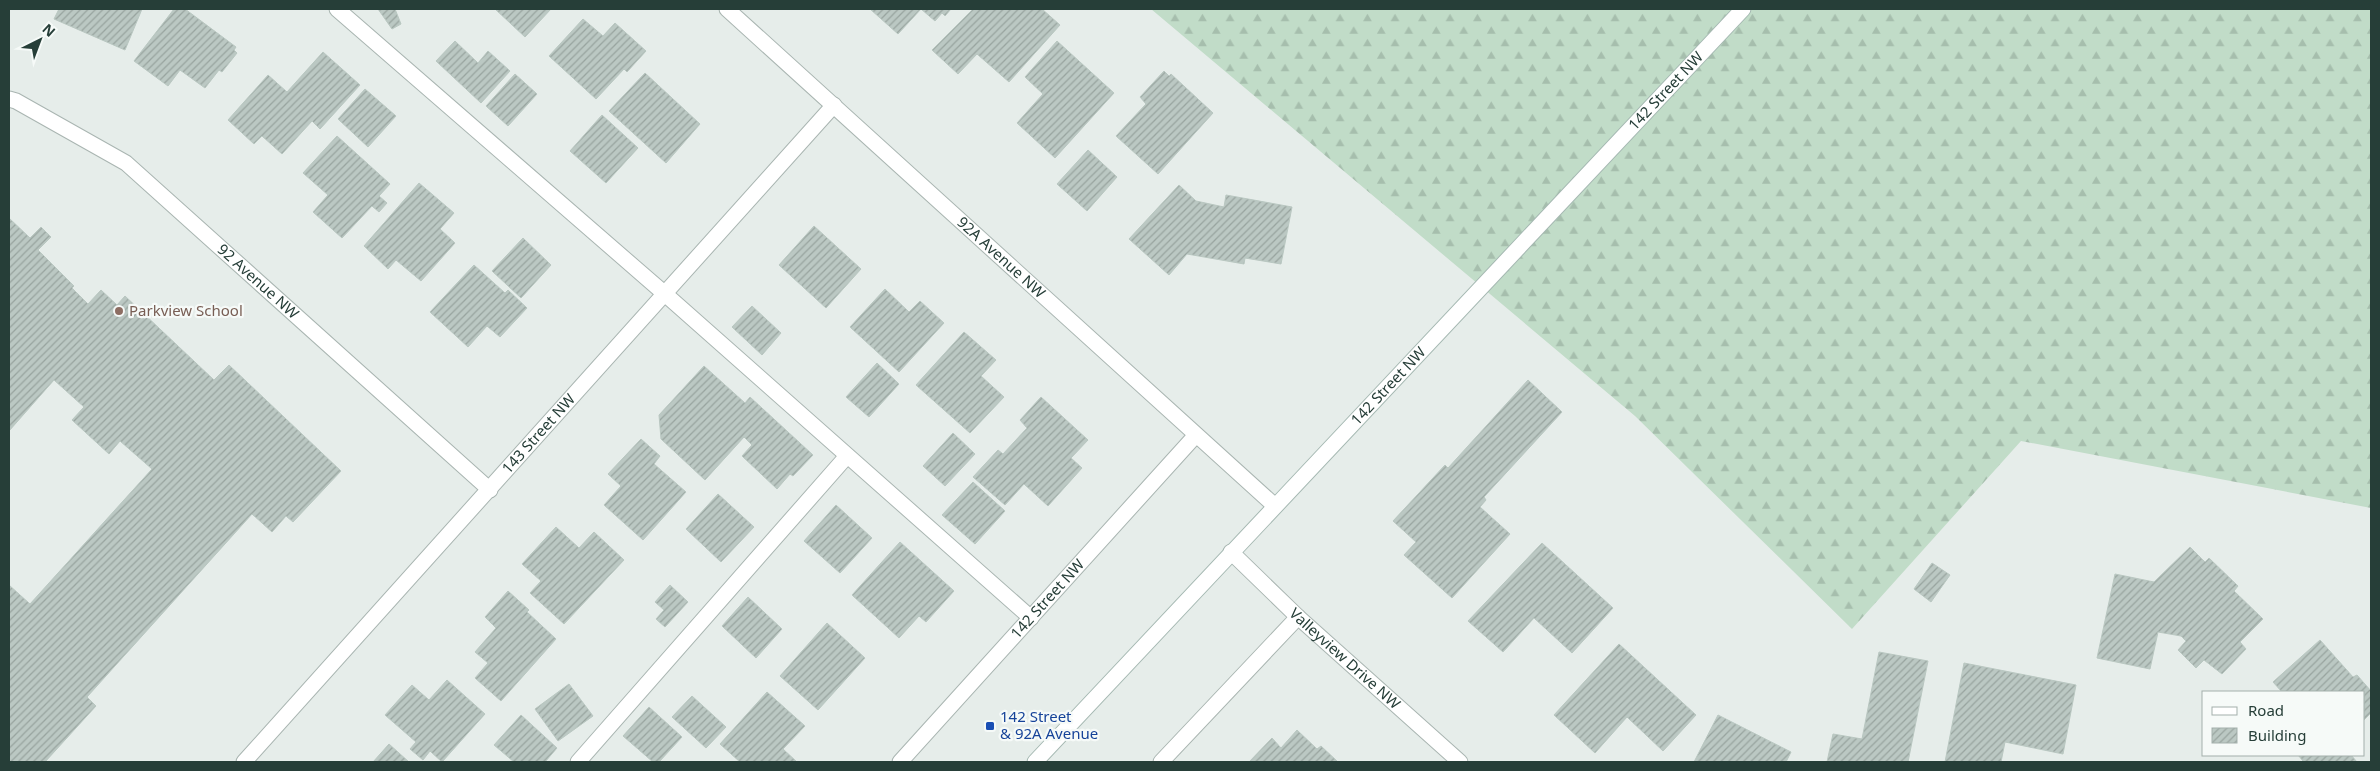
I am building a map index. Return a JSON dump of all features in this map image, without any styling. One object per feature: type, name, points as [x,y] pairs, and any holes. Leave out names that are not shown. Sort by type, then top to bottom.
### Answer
[{"type":"street","points":[[337,9],[665,294],[1031,618]]},
{"type":"street","name":"92A Avenue NW","points":[[727,9],[1275,506]]},
{"type":"street","name":"142 Street NW","points":[[1035,762],[1743,9]]},
{"type":"street","name":"92 Avenue NW","points":[[9,99],[16,101],[126,163],[490,490]]},
{"type":"street","name":"143 Street NW","points":[[244,762],[834,105]]},
{"type":"street","name":"142 Street NW","points":[[900,762],[1196,435]]},
{"type":"street","points":[[578,762],[848,456]]},
{"type":"street","name":"Valleyview Drive NW","points":[[1231,552],[1298,617],[1460,762]]},
{"type":"street","points":[[1161,762],[1298,617]]},
{"type":"green space","points":[[1151,9],[2371,9],[2371,508],[2021,441],[1852,629],[1635,416]]},
{"type":"building","points":[[59,9],[142,9],[125,50],[54,19]]},
{"type":"building","points":[[174,9],[185,9],[236,47],[234,50],[237,53],[222,72],[219,70],[205,88],[180,70],[168,86],[134,61]]},
{"type":"building","points":[[378,9],[395,9],[401,24],[392,29]]},
{"type":"building","points":[[495,9],[551,9],[525,37]]},
{"type":"building","points":[[870,9],[921,9],[898,34]]},
{"type":"building","points":[[921,9],[951,9],[945,16],[942,13],[935,21]]},
{"type":"building","points":[[973,9],[1042,9],[1060,25],[1009,82],[977,54],[958,74],[932,50]]},
{"type":"building","points":[[583,19],[603,36],[615,23],[646,51],[627,72],[624,69],[596,99],[549,56]]},
{"type":"building","points":[[455,41],[478,63],[488,51],[510,71],[481,103],[436,61]]},
{"type":"building","points":[[1057,41],[1114,93],[1055,158],[1017,123],[1043,94],[1025,77]]},
{"type":"building","points":[[323,52],[360,85],[320,129],[312,121],[282,154],[262,136],[254,144],[228,120],[268,75],[287,92]]},
{"type":"building","points":[[1164,71],[1169,76],[1171,74],[1213,113],[1158,174],[1116,136],[1146,104],[1140,97]]},
{"type":"building","points":[[645,73],[700,124],[666,163],[609,111]]},
{"type":"building","points":[[515,74],[537,94],[508,126],[486,106]]},
{"type":"building","points":[[365,89],[396,116],[368,147],[338,119]]},
{"type":"building","points":[[602,115],[638,148],[606,183],[570,151]]},
{"type":"building","points":[[337,136],[390,184],[379,196],[387,203],[379,212],[372,206],[342,238],[313,212],[328,195],[303,173]]},
{"type":"building","points":[[1088,150],[1117,177],[1087,211],[1057,184]]},
{"type":"building","points":[[419,183],[454,213],[440,229],[455,243],[421,281],[396,260],[388,269],[364,246]]},
{"type":"building","points":[[1179,185],[1196,201],[1224,207],[1226,195],[1292,207],[1281,264],[1245,258],[1244,264],[1187,254],[1169,275],[1129,239]]},
{"type":"building","points":[[9,218],[30,238],[41,227],[51,237],[38,250],[74,286],[72,288],[88,304],[101,290],[117,305],[125,296],[214,380],[229,365],[341,471],[293,522],[286,516],[272,532],[252,514],[87,697],[96,706],[45,762],[9,762],[9,585],[30,604],[152,469],[120,441],[109,454],[72,420],[84,407],[54,380],[9,431]]},
{"type":"building","points":[[814,226],[861,269],[826,308],[779,265]]},
{"type":"building","points":[[523,238],[551,265],[521,298],[492,271]]},
{"type":"building","points":[[474,265],[505,293],[508,290],[527,308],[500,337],[487,326],[468,347],[430,312]]},
{"type":"building","points":[[885,289],[909,312],[920,301],[944,323],[899,372],[850,327]]},
{"type":"building","points":[[752,306],[781,333],[762,355],[732,327]]},
{"type":"building","points":[[964,332],[996,360],[981,376],[1004,397],[970,433],[916,385]]},
{"type":"building","points":[[877,363],[899,384],[869,417],[846,397]]},
{"type":"building","points":[[704,366],[745,403],[750,397],[813,455],[793,476],[790,474],[777,489],[742,456],[752,445],[744,437],[705,480],[661,439],[659,415]]},
{"type":"building","points":[[1528,380],[1562,412],[1484,497],[1486,500],[1480,507],[1510,534],[1452,598],[1404,555],[1416,542],[1393,521],[1445,465],[1448,468]]},
{"type":"building","points":[[1041,397],[1088,440],[1071,458],[1082,468],[1048,506],[1024,484],[1005,505],[973,477],[998,450],[1003,454],[1027,428],[1020,420]]},
{"type":"building","points":[[953,433],[975,454],[945,486],[923,466]]},
{"type":"building","points":[[641,439],[660,456],[654,464],[686,492],[643,540],[604,505],[621,486],[608,474]]},
{"type":"building","points":[[973,482],[1005,511],[975,544],[942,515]]},
{"type":"building","points":[[718,494],[754,527],[721,562],[686,529]]},
{"type":"building","points":[[836,505],[872,538],[840,573],[804,541]]},
{"type":"building","points":[[556,527],[579,548],[594,532],[624,560],[564,624],[530,593],[541,581],[522,564]]},
{"type":"building","points":[[900,542],[954,591],[926,622],[919,616],[899,638],[852,595]]},
{"type":"building","points":[[1542,543],[1613,608],[1572,653],[1534,618],[1503,652],[1468,621]]},
{"type":"building","points":[[2190,547],[2205,562],[2209,558],[2238,586],[2234,591],[2263,619],[2240,642],[2246,649],[2222,674],[2204,660],[2196,668],[2178,650],[2186,641],[2181,636],[2158,632],[2150,669],[2097,658],[2115,574],[2154,582]]},
{"type":"building","points":[[1932,563],[1950,575],[1931,602],[1914,589]]},
{"type":"building","points":[[670,585],[688,602],[665,627],[656,619],[664,610],[655,602]]},
{"type":"building","points":[[508,591],[556,639],[501,701],[475,678],[488,663],[475,652],[496,628],[485,617]]},
{"type":"building","points":[[748,597],[782,629],[756,658],[722,626]]},
{"type":"building","points":[[827,623],[865,658],[818,710],[780,676]]},
{"type":"building","points":[[2320,640],[2353,677],[2357,675],[2371,691],[2371,713],[2365,719],[2365,691],[2281,691],[2273,682]]},
{"type":"building","points":[[1619,644],[1696,715],[1663,751],[1627,717],[1595,753],[1554,715]]},
{"type":"building","points":[[1879,652],[1928,661],[1908,762],[1827,762],[1833,734],[1862,739]]},
{"type":"building","points":[[1964,663],[2076,685],[2063,754],[2005,742],[2001,762],[1945,762]]},
{"type":"building","points":[[447,680],[485,714],[442,762],[430,751],[423,760],[410,749],[416,742],[385,715],[412,685],[429,700]]},
{"type":"building","points":[[569,684],[593,716],[558,741],[535,709]]},
{"type":"building","points":[[767,692],[805,726],[783,749],[797,762],[740,762],[720,744]]},
{"type":"building","points":[[692,696],[726,727],[706,748],[672,717]]},
{"type":"building","points":[[649,707],[682,737],[659,762],[653,762],[623,736]]},
{"type":"building","points":[[521,715],[557,748],[545,762],[514,762],[494,745]]},
{"type":"building","points":[[1718,715],[1791,752],[1786,762],[1694,762]]},
{"type":"building","points":[[1297,730],[1317,749],[1321,746],[1338,762],[1249,762],[1272,738],[1281,748]]},
{"type":"building","points":[[389,744],[409,762],[373,762]]},
{"type":"building","points":[[2299,756],[2352,756],[2357,762],[2302,762]]},
{"type":"place","name":"Parkview School","points":[[119,311]]},
{"type":"place","name":"142 Street & 92A Avenue","points":[[990,726]]}]
